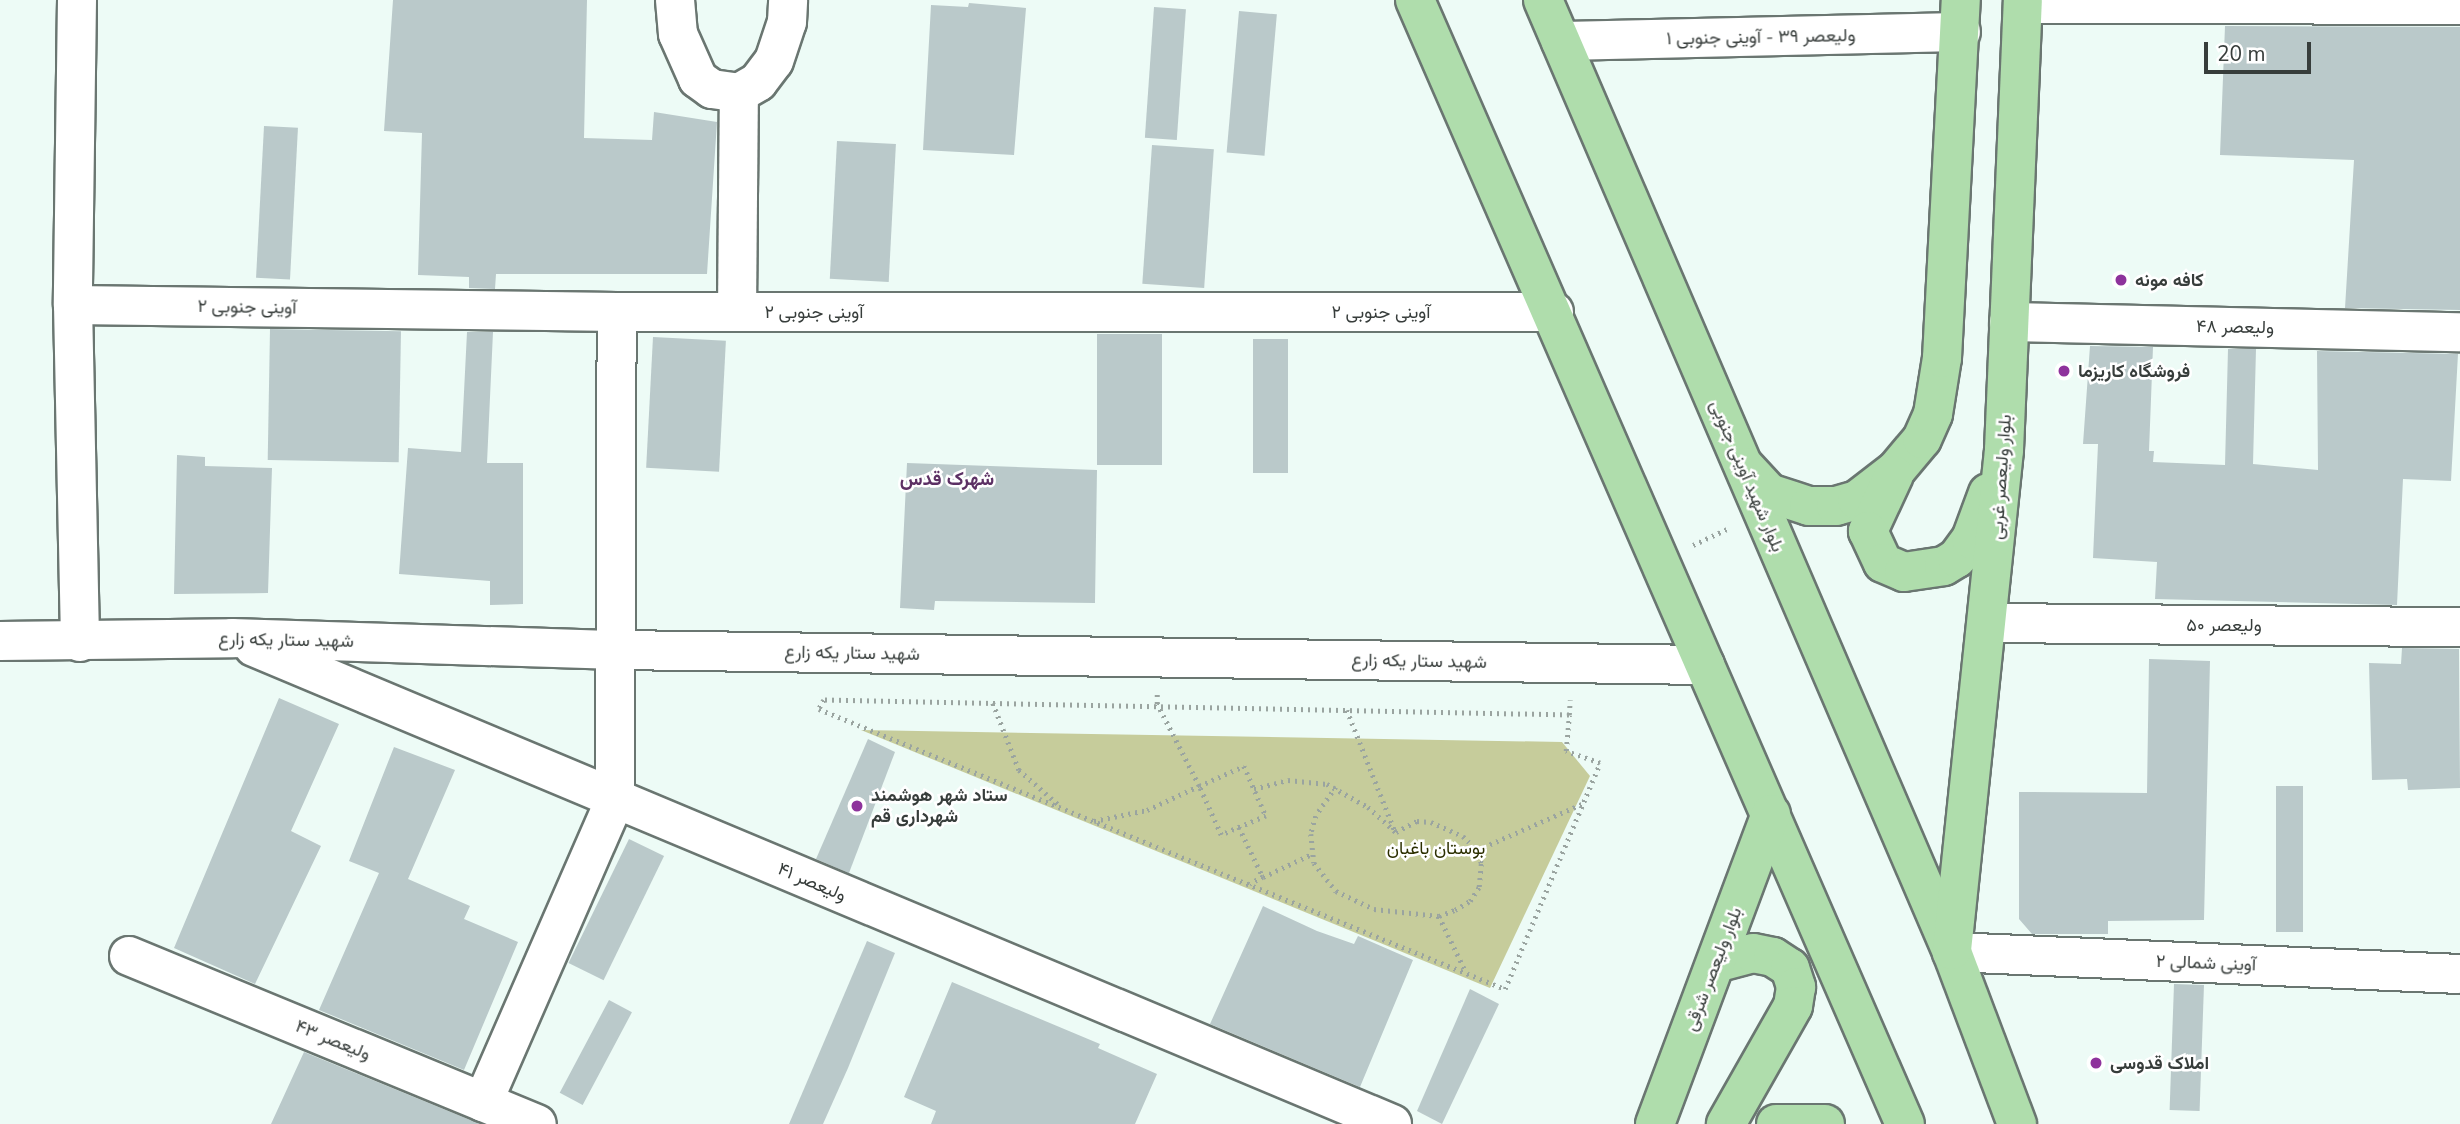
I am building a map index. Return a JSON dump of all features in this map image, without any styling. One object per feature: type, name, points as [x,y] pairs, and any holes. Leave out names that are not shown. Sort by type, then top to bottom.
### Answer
[{"type":"main road","points":[[1415,0],[1554,312],[1905,1124]]},
{"type":"main road","name":"بلوار شهید آوینی جنوبی","points":[[1543,0],[1952,951],[2017,1124]]},
{"type":"main road","name":"بلوار ولیعصر غربی","points":[[1952,951],[2004,450],[2023,2]]},
{"type":"main road","points":[[1743,465],[1769,493],[1809,506],[1857,500],[1913,454],[1933,414],[1942,358],[1961,16]]},
{"type":"main road","points":[[1896,470],[1868,531],[1884,563],[1904,572],[1926,570],[1957,558],[1971,539],[2004,450]]},
{"type":"main road","name":"بلوار ولیعصر شرقی","points":[[1655,1124],[1771,814]]},
{"type":"main road","points":[[1716,963],[1753,953],[1773,957],[1790,968],[1796,987],[1793,1006],[1727,1124]]},
{"type":"main road","points":[[1776,1124],[1825,1124]]},
{"type":"street","points":[[77,0],[73,305],[80,642]]},
{"type":"street","points":[[675,0],[678,34],[698,79],[712,89],[739,93],[758,82],[774,61],[787,22],[788,0]]},
{"type":"street","points":[[2023,2],[2460,5]]},
{"type":"street","name":"ولیعصر ۳۹ - آوینی جنوبی ۱","points":[[1560,41],[1961,16]]},
{"type":"street","points":[[737,312],[739,93]]},
{"type":"street","name":"آوینی جنوبی ۲","points":[[73,305],[617,312],[1554,312]]},
{"type":"street","points":[[484,1102],[615,800],[618,650],[617,312]]},
{"type":"street","name":"ولیعصر ۴۸","points":[[2009,322],[2460,332]]},
{"type":"street","name":"ولیعصر ۵۰","points":[[1987,623],[2460,627]]},
{"type":"street","name":"شهید ستار یکه زارع","points":[[0,641],[232,638],[618,650],[1705,665]]},
{"type":"street","name":"ولیعصر ۴۱","points":[[232,638],[1392,1124]]},
{"type":"street","name":"آوینی شمالی ۲","points":[[1952,951],[2460,974]]},
{"type":"street","name":"ولیعصر ۴۳","points":[[129,956],[537,1124]]},
{"type":"path","points":[[1660,560],[1762,513]]},
{"type":"path","points":[[1094,821],[1147,810],[1199,786],[1244,766],[1266,816],[1221,835],[1199,786],[1157,704],[1156,657]]},
{"type":"path","points":[[824,700],[993,703],[1157,704],[1569,715],[1566,751],[1601,763],[1505,989],[819,709],[824,700]]},
{"type":"path","points":[[993,703],[1019,770],[1064,810]]},
{"type":"path","points":[[1347,710],[1396,832]]},
{"type":"path","points":[[1254,789],[1288,780],[1336,787],[1368,807],[1396,832]]},
{"type":"path","points":[[1336,787],[1316,816],[1312,854],[1314,863],[1336,891],[1374,909],[1439,916],[1469,901],[1479,887],[1481,863],[1477,850],[1463,836],[1431,822],[1417,821],[1396,832]]},
{"type":"path","points":[[1477,850],[1584,803]]},
{"type":"path","points":[[1239,827],[1263,877]]},
{"type":"path","points":[[1249,885],[1312,854]]},
{"type":"path","points":[[1439,916],[1466,973]]},
{"type":"green space","name":"بوستان باغبان","points":[[861,730],[1562,742],[1590,776],[1490,988]]},
{"type":"building","points":[[393,0],[587,0],[584,138],[652,140],[654,112],[717,122],[707,274],[496,274],[495,289],[469,288],[469,277],[418,275],[422,133],[384,131]]},
{"type":"building","points":[[969,3],[1026,8],[1014,155],[923,150],[931,5],[968,7]]},
{"type":"building","points":[[1154,7],[1186,9],[1177,140],[1145,138]]},
{"type":"building","points":[[1239,11],[1277,14],[1264,156],[1227,152]]},
{"type":"building","points":[[2225,26],[2460,27],[2460,310],[2345,308],[2354,160],[2220,155]]},
{"type":"building","points":[[264,126],[298,128],[290,280],[256,278]]},
{"type":"building","points":[[837,141],[896,144],[889,282],[830,279]]},
{"type":"building","points":[[1152,145],[1214,149],[1204,288],[1142,284]]},
{"type":"building","points":[[270,329],[401,331],[399,462],[268,460]]},
{"type":"building","points":[[467,332],[493,332],[487,463],[523,463],[523,604],[490,605],[490,581],[399,574],[408,448],[461,452]]},
{"type":"building","points":[[1097,334],[1162,334],[1162,465],[1097,465]]},
{"type":"building","points":[[653,337],[726,341],[719,472],[646,468]]},
{"type":"building","points":[[1253,339],[1288,339],[1288,473],[1253,473]]},
{"type":"building","points":[[2090,346],[2153,347],[2149,451],[2154,451],[2153,462],[2225,465],[2228,349],[2256,349],[2253,464],[2318,470],[2317,351],[2458,354],[2451,481],[2403,479],[2397,605],[2155,599],[2157,562],[2093,558],[2098,444],[2083,444]]},
{"type":"building","points":[[177,455],[205,457],[205,466],[272,468],[268,593],[174,594]]},
{"type":"building","points":[[907,463],[1097,470],[1095,603],[935,601],[934,610],[900,608]]},
{"type":"building","points":[[2402,648],[2459,649],[2460,788],[2408,790],[2407,779],[2372,780],[2369,663],[2401,664]]},
{"type":"building","points":[[2149,659],[2210,661],[2204,920],[2108,921],[2108,934],[2032,934],[2019,919],[2019,792],[2147,793]]},
{"type":"building","points":[[279,698],[339,724],[291,831],[321,846],[255,984],[174,948]]},
{"type":"building","name":"ستاد شهر هوشمند شهرداری قم","points":[[868,739],[895,752],[849,873],[816,859]]},
{"type":"building","points":[[394,747],[455,770],[408,879],[470,906],[464,919],[518,942],[464,1070],[319,1010],[379,873],[349,861]]},
{"type":"building","points":[[2276,786],[2303,786],[2303,932],[2276,932]]},
{"type":"building","points":[[629,839],[664,856],[604,980],[569,963]]},
{"type":"building","points":[[1263,906],[1317,931],[1354,944],[1358,936],[1413,960],[1360,1087],[1210,1024]]},
{"type":"building","points":[[867,941],[895,953],[848,1068],[823,1124],[789,1124]]},
{"type":"building","points":[[952,982],[1100,1044],[1098,1048],[1157,1074],[1135,1124],[931,1124],[936,1111],[904,1097]]},
{"type":"building","points":[[2174,984],[2204,985],[2200,1111],[2170,1110]]},
{"type":"building","points":[[1470,989],[1499,1004],[1442,1124],[1417,1111]]},
{"type":"building","points":[[609,1000],[632,1012],[583,1105],[560,1093]]},
{"type":"building","points":[[304,1052],[475,1122],[480,1124],[271,1124]]},
{"type":"place","name":"کافه مونه","points":[[2121,280]]},
{"type":"place","name":"فروشگاه کاریزما","points":[[2064,371]]},
{"type":"place","name":"ستاد شهر هوشمند شهرداری قم","points":[[857,806]]},
{"type":"place","name":"املاک قدوسی","points":[[2096,1063]]},
{"type":"district","name":"شهرک قدس","points":[[947,480]]}]
